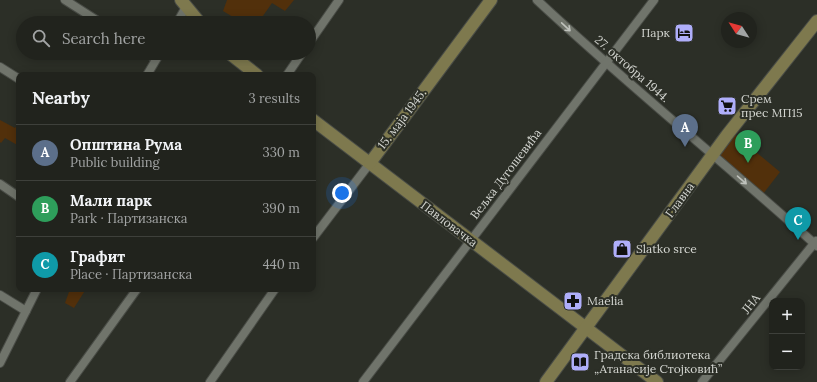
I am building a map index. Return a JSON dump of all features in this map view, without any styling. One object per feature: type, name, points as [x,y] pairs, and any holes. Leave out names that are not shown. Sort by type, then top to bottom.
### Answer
[{"type":"street","points":[[65,0],[90,16]]},
{"type":"street","points":[[316,33],[339,0]]},
{"type":"street","name":"15. маја 1945.","points":[[316,234],[491,0]]},
{"type":"street","name":"27. октобра 1944.","points":[[537,0],[606,63],[816,243]]},
{"type":"street","name":"Вељка Дугошевића","points":[[363,382],[654,0]]},
{"type":"street","points":[[179,16],[184,3]]},
{"type":"street","points":[[184,3],[194,16]]},
{"type":"street","name":"Главна","points":[[546,382],[713,155],[779,68],[817,21]]},
{"type":"street","points":[[149,72],[156,60]]},
{"type":"street","points":[[239,60],[253,72]]},
{"type":"street","points":[[289,72],[297,60]]},
{"type":"street","points":[[0,67],[16,77]]},
{"type":"street","name":"Павловачка","points":[[316,122],[657,382]]},
{"type":"street","points":[[0,184],[16,195]]},
{"type":"street","name":"ЈНА","points":[[702,382],[816,243]]},
{"type":"street","points":[[0,363],[35,292]]},
{"type":"street","points":[[70,382],[135,292]]},
{"type":"street","points":[[210,382],[273,292]]},
{"type":"street","points":[[0,295],[26,311]]},
{"type":"shaded area","points":[[227,0],[294,0],[285,11],[272,3],[263,16],[231,16],[223,11]]},
{"type":"shaded area","points":[[0,120],[15,128],[16,126],[16,144],[5,138],[1,143]]},
{"type":"shaded area","points":[[732,132],[780,172],[763,194],[715,154]]},
{"type":"shaded area","points":[[69,292],[84,292],[74,308],[65,303]]},
{"type":"place","name":"Парк","points":[[684,33]]},
{"type":"place","name":"Срем прес МП15","points":[[727,106]]},
{"type":"place","name":"Општина Рума","points":[[685,147]]},
{"type":"place","name":"Мали парк","points":[[748,163]]},
{"type":"place","name":"Графит","points":[[798,240]]},
{"type":"place","name":"Slatko srce","points":[[622,249]]},
{"type":"place","name":"Maelia","points":[[573,301]]},
{"type":"place","name":"Градска библиотека „Атанасије Стојковић”","points":[[580,362]]}]
